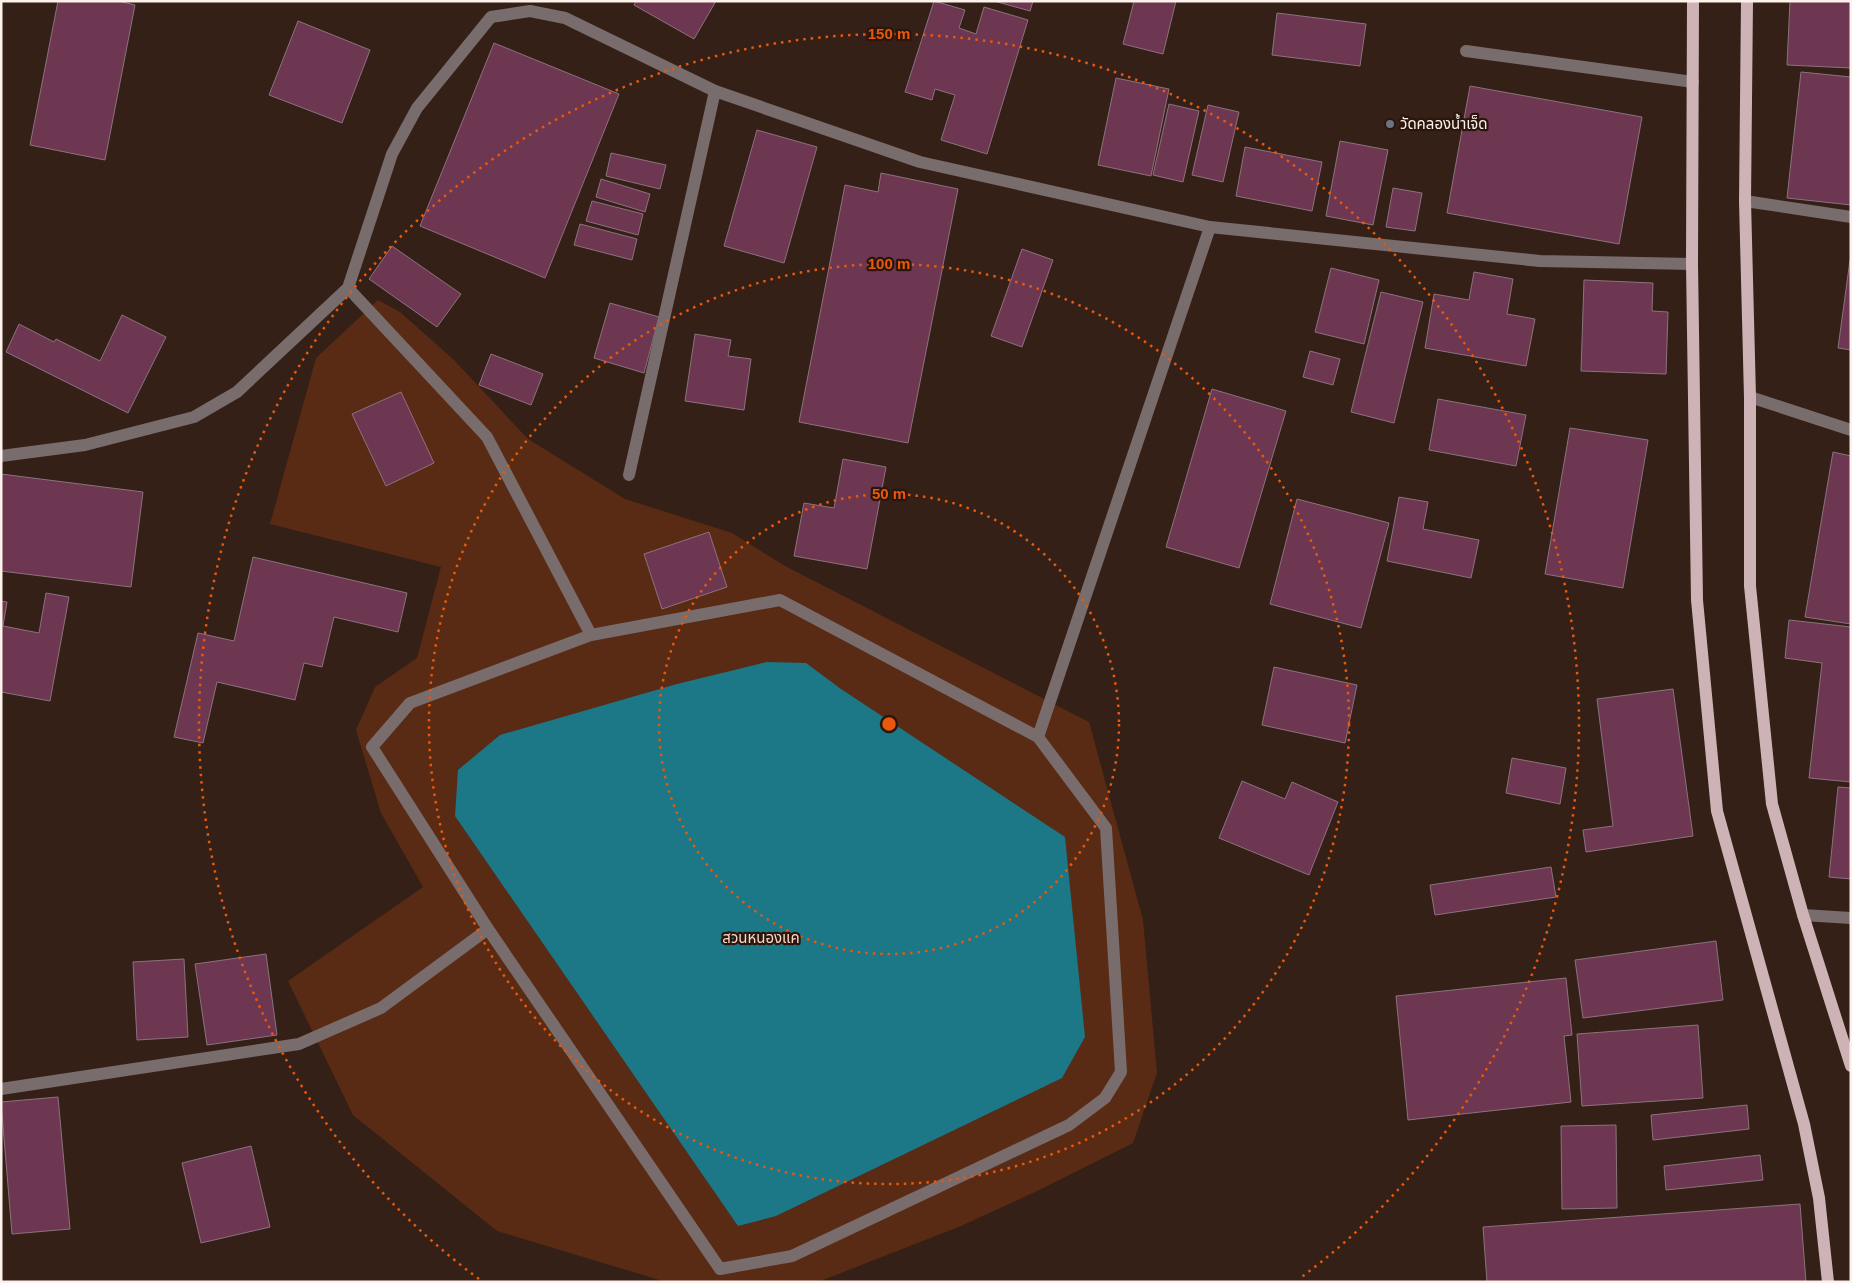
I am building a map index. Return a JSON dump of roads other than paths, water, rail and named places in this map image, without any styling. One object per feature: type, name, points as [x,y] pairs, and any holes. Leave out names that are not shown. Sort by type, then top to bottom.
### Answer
[{"type":"main road","points":[[1693,1],[1692,264],[1697,600],[1717,811],[1804,1124],[1820,1198],[1828,1282]]},
{"type":"main road","points":[[1747,1],[1745,201],[1750,397],[1750,586],[1772,804],[1803,915],[1851,1066]]},
{"type":"street","points":[[1,456],[85,445],[194,418],[237,392],[348,288],[392,154],[417,108],[491,17],[530,11],[565,18],[714,91],[920,162],[1210,227],[1540,261],[1692,264]]},
{"type":"street","points":[[1466,51],[1693,82]]},
{"type":"street","points":[[629,475],[714,91]]},
{"type":"street","points":[[1745,201],[1851,217]]},
{"type":"street","points":[[1038,738],[1210,227]]},
{"type":"street","points":[[348,288],[487,437],[591,635]]},
{"type":"street","points":[[1750,397],[1851,430]]},
{"type":"street","points":[[780,600],[1038,738],[1106,828],[1121,1072],[1106,1098],[1069,1125],[792,1256],[720,1269],[488,929],[372,747],[410,703],[591,635],[780,600]]},
{"type":"street","points":[[1803,915],[1851,918]]},
{"type":"street","points":[[1,1089],[298,1044],[381,1008],[488,929]]},
{"type":"water","points":[[767,662],[806,663],[841,689],[1065,837],[1085,1037],[1062,1078],[776,1216],[738,1226],[455,816],[458,770],[500,735],[677,684]]},
{"type":"place","name":"วัดคลองน้ำเจ็ด","points":[[1390,124]]},
{"type":"park label","name":"สวนหนองแค","points":[[761,938]]}]
